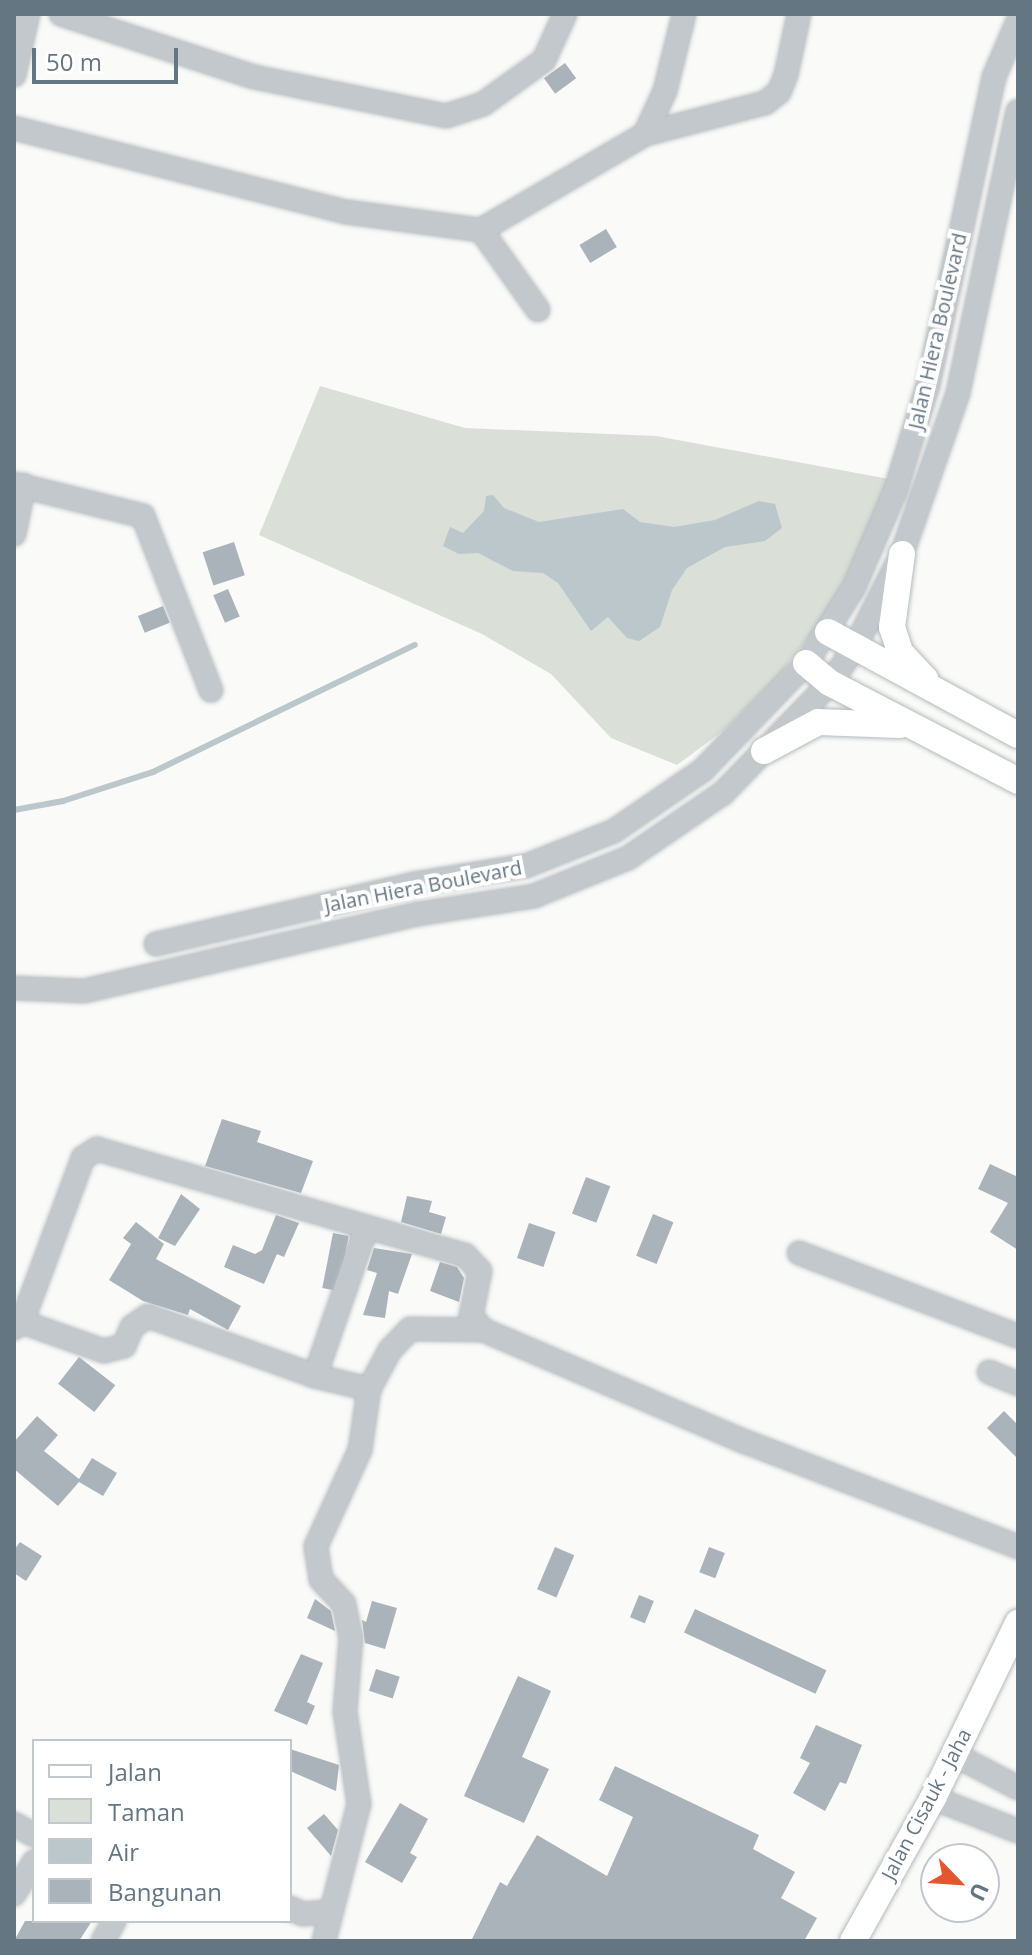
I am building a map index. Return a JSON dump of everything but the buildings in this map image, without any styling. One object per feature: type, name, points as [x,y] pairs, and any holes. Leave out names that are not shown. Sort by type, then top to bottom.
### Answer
[{"type":"main road","points":[[902,554],[892,627],[900,652],[936,692]]},
{"type":"main road","points":[[828,632],[854,649],[1018,735]]},
{"type":"main road","points":[[806,663],[830,683],[1018,781]]},
{"type":"main road","points":[[984,718],[1018,727]]},
{"type":"main road","points":[[764,751],[818,722],[848,720],[915,727]]},
{"type":"main road","points":[[965,753],[1018,801]]},
{"type":"main road","name":"Jalan Cisauk - Jaha","points":[[853,1941],[933,1798],[1018,1623]]},
{"type":"street","points":[[14,75],[28,14]]},
{"type":"street","points":[[61,14],[254,77],[446,116],[483,104],[544,60],[555,46],[565,14]]},
{"type":"street","points":[[645,134],[665,91],[684,14]]},
{"type":"street","points":[[14,128],[347,212],[481,230],[645,134],[753,109],[772,97],[786,75],[799,14]]},
{"type":"street","name":"Jalan Hiera Boulevard","points":[[156,944],[413,884],[526,866],[614,831],[703,770],[806,663],[828,632],[890,505],[928,385],[1018,21]]},
{"type":"street","name":"Jalan Hiera Boulevard","points":[[14,988],[84,991],[418,914],[534,896],[628,858],[723,793],[830,683],[854,649],[902,554],[958,393],[1018,111]]},
{"type":"street","points":[[481,230],[538,310]]},
{"type":"street","points":[[14,534],[19,484],[143,516],[211,690]]},
{"type":"street","points":[[413,884],[418,914]]},
{"type":"street","points":[[369,1389],[315,1376],[148,1316],[132,1327],[124,1346],[104,1351],[18,1325],[89,1151],[97,1149],[475,1260],[480,1271],[471,1316],[483,1330]]},
{"type":"street","points":[[315,1376],[366,1229]]},
{"type":"street","points":[[799,1253],[1018,1336]]},
{"type":"street","points":[[324,1941],[328,1912],[359,1804],[345,1711],[351,1638],[344,1604],[321,1579],[316,1546],[360,1450],[369,1389],[390,1350],[410,1329],[483,1330],[746,1442],[1018,1547]]},
{"type":"street","points":[[989,1372],[1018,1384]]},
{"type":"street","points":[[953,1754],[1018,1788]]},
{"type":"street","points":[[933,1798],[1018,1831]]},
{"type":"street","points":[[14,1824],[32,1834]]},
{"type":"street","points":[[14,1894],[32,1865]]},
{"type":"street","points":[[292,1909],[303,1914],[328,1912]]},
{"type":"street","points":[[103,1941],[113,1923]]},
{"type":"green space","points":[[320,386],[465,428],[656,436],[889,479],[859,560],[816,628],[778,676],[723,731],[677,765],[611,738],[551,674],[482,634],[259,535]]},
{"type":"water","points":[[493,495],[504,508],[539,522],[623,509],[640,522],[674,527],[715,520],[759,501],[775,504],[782,528],[765,541],[725,547],[687,568],[672,590],[660,627],[639,641],[627,638],[608,617],[591,631],[558,583],[543,573],[513,571],[478,553],[459,554],[443,546],[450,527],[463,533],[484,511],[486,496]]},
{"type":"waterway","points":[[14,810],[63,801],[153,772],[415,645]]}]
